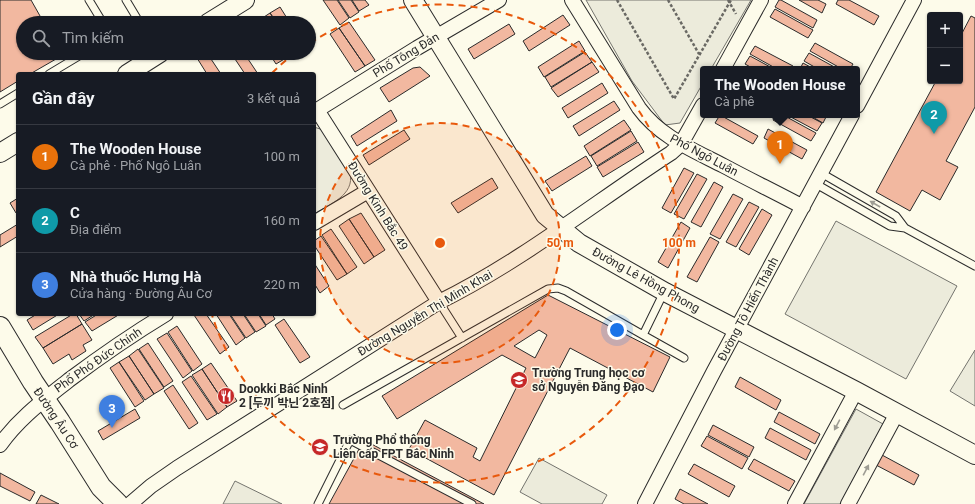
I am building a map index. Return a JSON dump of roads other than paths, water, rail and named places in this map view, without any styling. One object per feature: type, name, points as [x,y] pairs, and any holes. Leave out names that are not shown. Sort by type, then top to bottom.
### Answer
[{"type":"main road","name":"Đường Âu Cơ","points":[[0,327],[33,382],[101,487],[118,504]]},
{"type":"street","points":[[219,16],[245,0]]},
{"type":"street","name":"Đường Lê Hồng Phong","points":[[413,0],[545,216],[561,229],[579,243],[665,292],[856,391],[975,455]]},
{"type":"street","name":"Phố Tông Đản","points":[[316,111],[499,0]]},
{"type":"street","name":"Phố Ngô Luân","points":[[572,0],[642,112],[663,132],[681,144],[803,207]]},
{"type":"street","points":[[725,66],[761,0]]},
{"type":"street","points":[[860,100],[914,0]]},
{"type":"street","points":[[129,72],[138,60]]},
{"type":"street","name":"Đường Nguyễn Thị Minh Khai","points":[[130,504],[151,486],[177,468],[439,302],[464,290],[561,229],[671,153],[681,144],[700,110]]},
{"type":"street","name":"Đường Kinh Bắc 49","points":[[316,111],[439,302]]},
{"type":"street","name":"Đường Tô Hiến Thành","points":[[645,504],[850,118]]},
{"type":"street","points":[[0,153],[16,143]]},
{"type":"street","points":[[316,223],[368,190]]},
{"type":"street","name":"Phố Phó Đức Chính","points":[[0,445],[24,416],[44,398],[91,363],[160,316]]},
{"type":"street","points":[[795,504],[856,391]]},
{"type":"street","points":[[848,504],[897,413]]},
{"type":"lane","points":[[89,0],[99,16]]},
{"type":"lane","points":[[126,0],[136,16]]},
{"type":"lane","points":[[52,72],[72,60]]},
{"type":"lane","points":[[0,104],[16,94]]},
{"type":"lane","points":[[818,178],[890,226],[905,228],[975,266]]},
{"type":"lane","points":[[818,178],[896,216],[905,228]]},
{"type":"lane","points":[[343,405],[548,289],[558,288],[566,291],[684,358]]},
{"type":"lane","points":[[643,335],[665,292]]},
{"type":"lane","points":[[439,302],[462,338]]},
{"type":"lane","points":[[318,504],[350,440],[472,504]]},
{"type":"place","name":"C","points":[[934,134]]},
{"type":"place","name":"The Wooden House","points":[[780,164]]},
{"type":"place","name":"Trường Trung học cơ sở Nguyễn Đăng Đạo","points":[[519,380]]},
{"type":"place","name":"Dookki Bắc Ninh 2 [두끼 박닌 2호점]","points":[[226,396]]},
{"type":"place","name":"Nhà thuốc Hưng Hà","points":[[112,428]]},
{"type":"place","name":"Trường Phổ thông Liên cấp FPT Bắc Ninh","points":[[320,447]]}]
